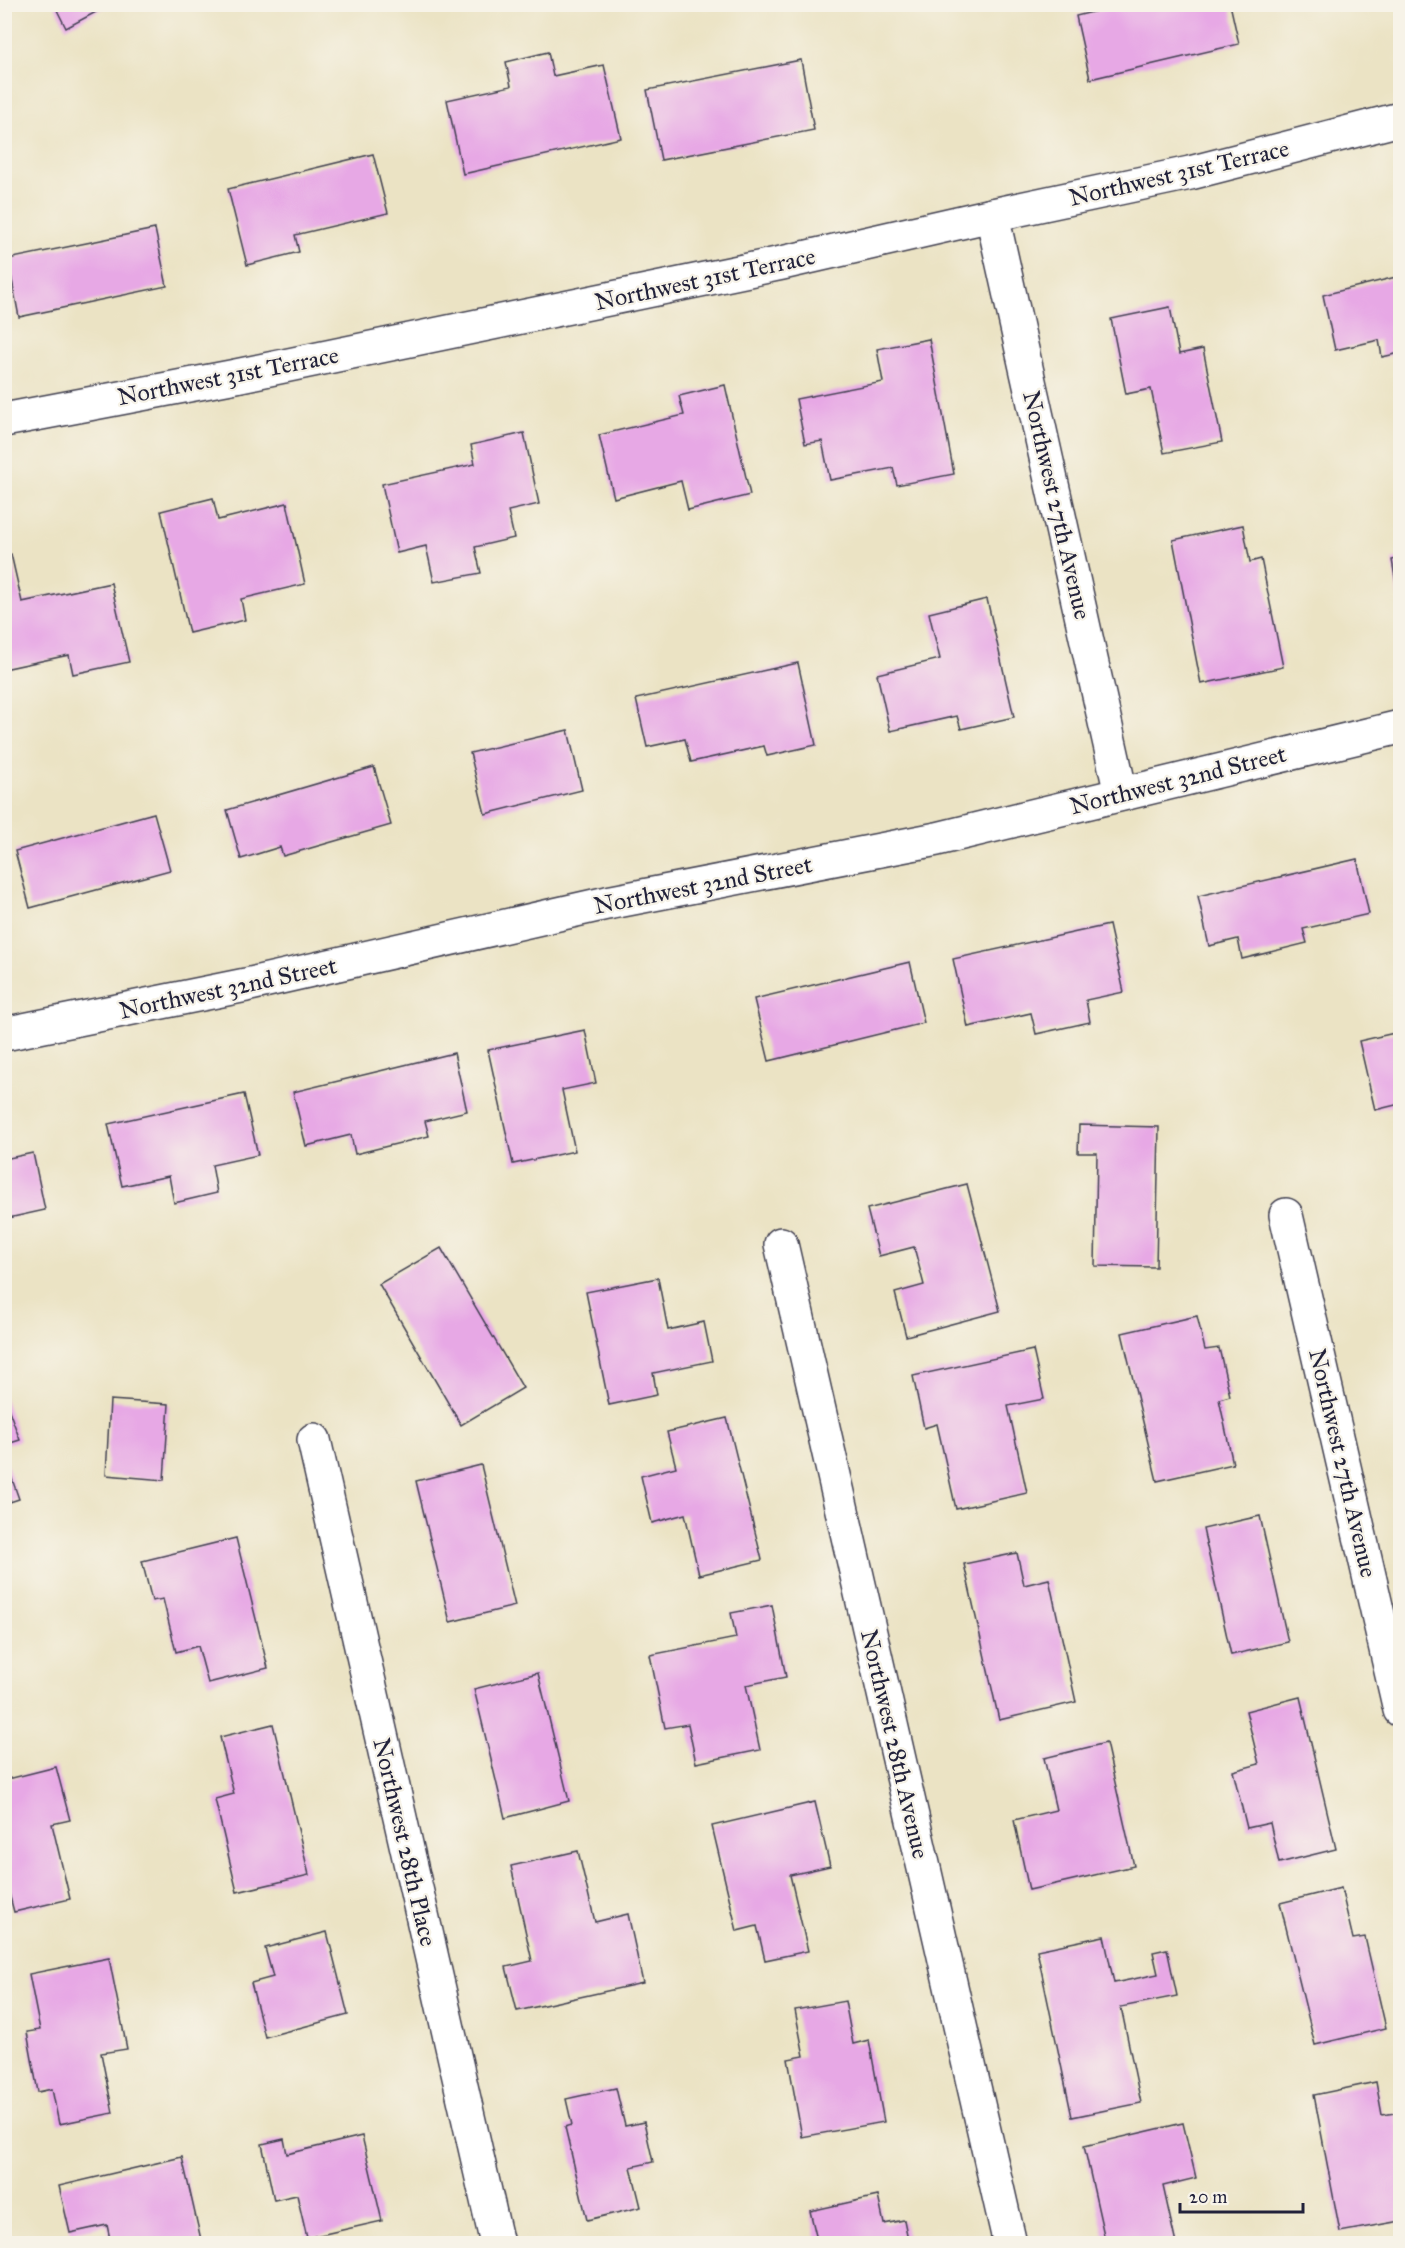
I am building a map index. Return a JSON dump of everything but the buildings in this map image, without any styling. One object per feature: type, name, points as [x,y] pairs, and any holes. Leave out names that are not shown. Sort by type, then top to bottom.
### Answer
[{"type":"street","name":"Northwest 31st Terrace","points":[[4,420],[231,377],[782,263],[1190,173],[1401,119]]},
{"type":"street","name":"Northwest 27th Avenue","points":[[992,215],[1121,794]]},
{"type":"street","name":"Northwest 32nd Street","points":[[4,1034],[258,982],[607,903],[938,839],[1401,727]]},
{"type":"street","name":"Northwest 27th Avenue","points":[[1286,1215],[1401,1710]]},
{"type":"street","name":"Northwest 28th Avenue","points":[[781,1244],[1010,2244]]},
{"type":"street","name":"Northwest 28th Place","points":[[314,1440],[497,2244]]}]
